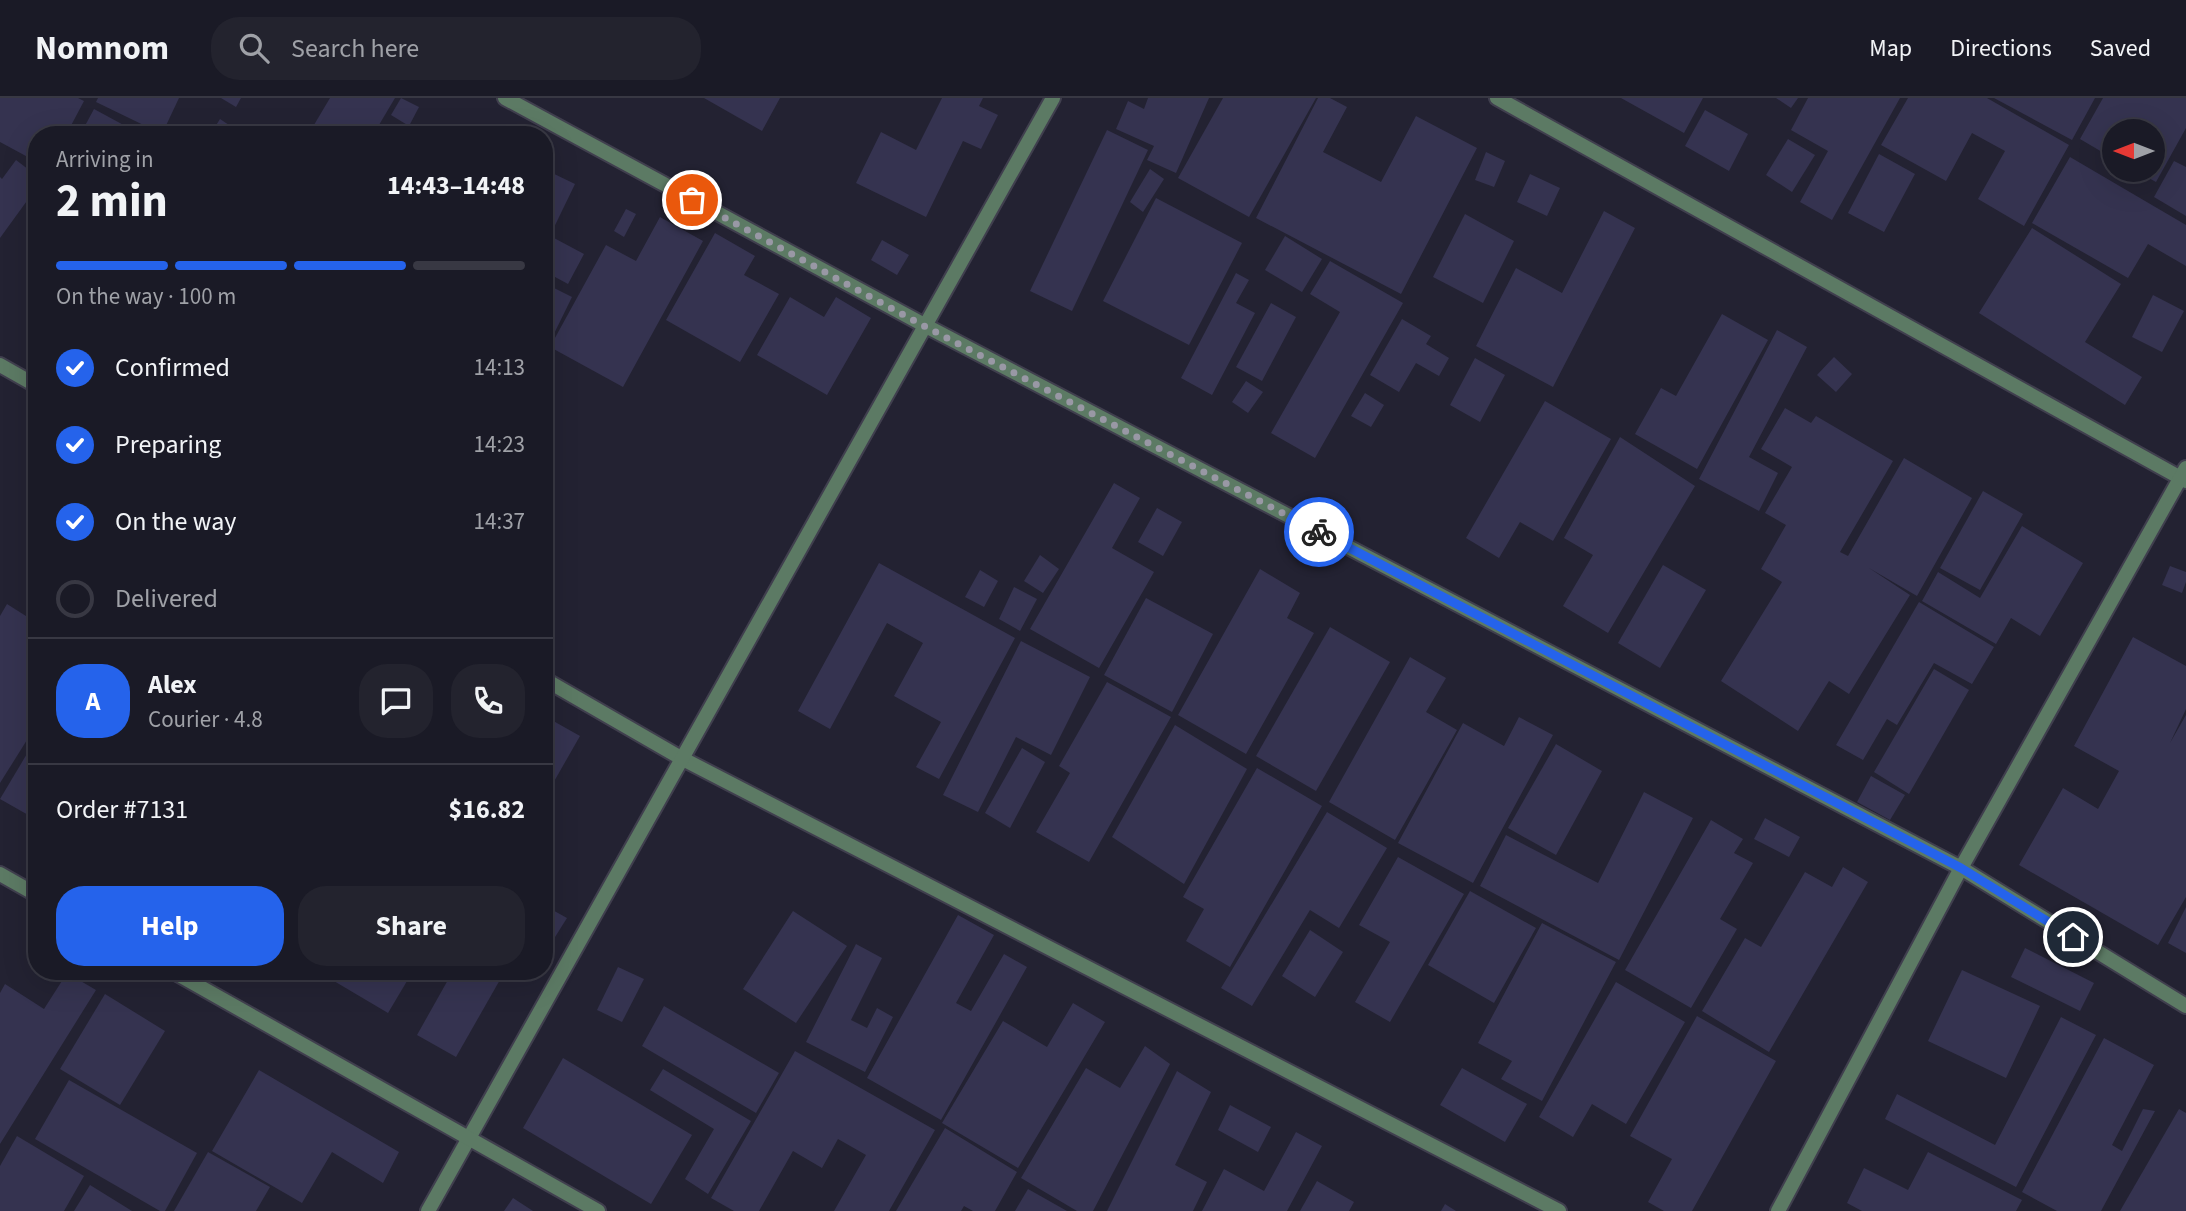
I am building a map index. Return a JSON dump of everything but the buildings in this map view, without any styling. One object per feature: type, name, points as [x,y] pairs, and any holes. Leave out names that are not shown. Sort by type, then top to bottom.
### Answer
[{"type":"street","points":[[505,98],[926,327],[1961,868],[2186,1006]]},
{"type":"street","points":[[428,1211],[1053,98]]},
{"type":"street","points":[[1497,98],[2184,476],[1961,868],[1778,1211]]},
{"type":"street","points":[[0,365],[28,381]]},
{"type":"street","points":[[553,684],[681,758],[1559,1211]]},
{"type":"street","points":[[0,874],[28,890]]},
{"type":"street","points":[[188,980],[598,1211]]},
{"type":"way so far","points":[[692,200],[926,327],[1319,532]]},
{"type":"route","points":[[1319,532],[1961,868],[2073,937]]}]
